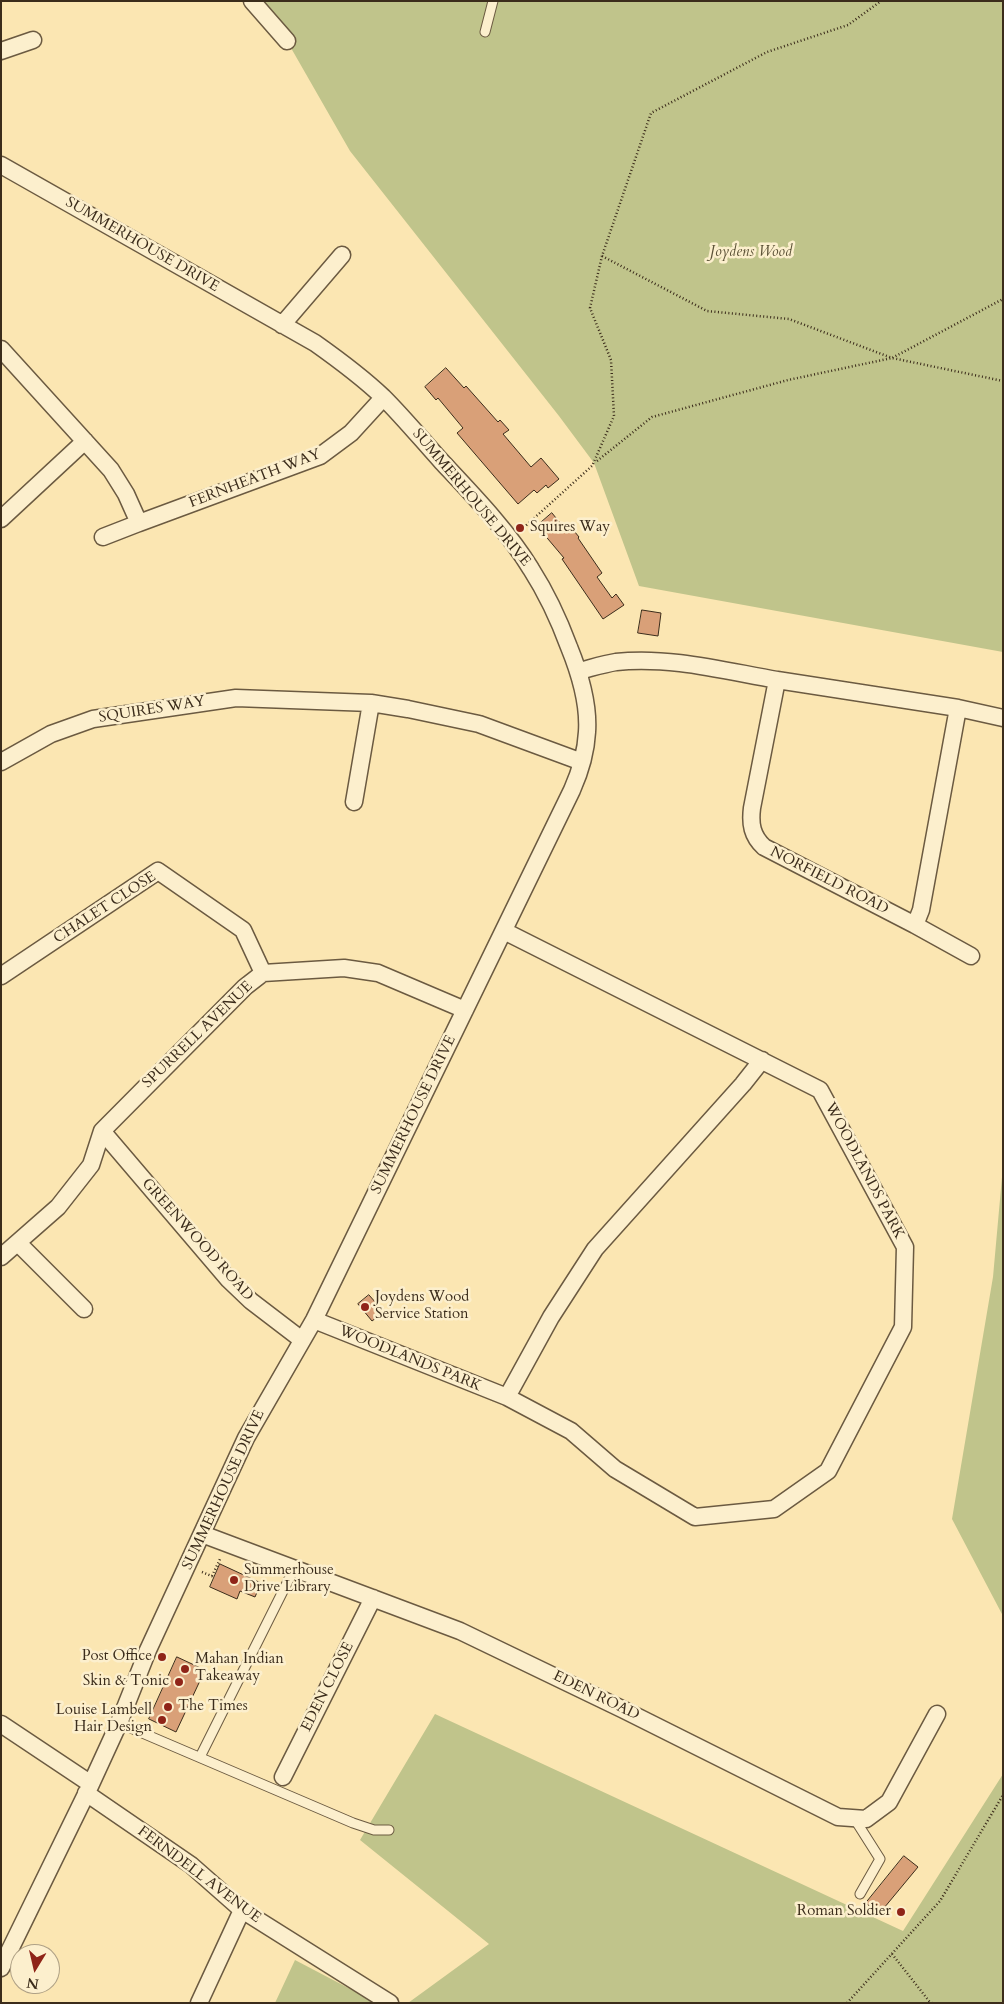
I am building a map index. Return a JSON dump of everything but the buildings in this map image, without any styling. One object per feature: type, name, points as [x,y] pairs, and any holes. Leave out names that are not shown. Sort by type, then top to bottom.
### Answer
[{"type":"street","points":[[252,1],[287,41]]},
{"type":"street","points":[[1,51],[33,40]]},
{"type":"street","name":"SUMMERHOUSE DRIVE","points":[[1,165],[315,343],[343,363],[384,398],[455,476],[510,541],[530,568],[544,591],[564,633],[579,671],[587,714],[587,731],[582,762],[572,790],[314,1320],[246,1438],[148,1650],[119,1723],[89,1789],[1,1968]]},
{"type":"street","points":[[282,325],[342,255]]},
{"type":"street","points":[[1,349],[111,470],[126,494],[139,523]]},
{"type":"street","name":"FERNHEATH WAY","points":[[103,537],[320,456],[351,433],[384,398]]},
{"type":"street","points":[[1,519],[85,441]]},
{"type":"street","points":[[579,671],[617,662],[657,661],[958,708],[1003,718]]},
{"type":"street","name":"NORFIELD ROAD","points":[[777,680],[752,808],[751,820],[754,836],[764,847],[971,956]]},
{"type":"street","name":"SQUIRES WAY","points":[[1,762],[51,734],[92,719],[236,698],[371,704],[408,709],[479,724],[582,762]]},
{"type":"street","points":[[354,802],[371,704]]},
{"type":"street","points":[[915,925],[921,910],[958,708]]},
{"type":"street","name":"CHALET CLOSE","points":[[1,976],[158,871],[243,930],[263,973]]},
{"type":"street","name":"WOODLANDS PARK","points":[[314,1320],[507,1397],[571,1432],[615,1469],[695,1517],[774,1509],[828,1471],[903,1327],[905,1247],[820,1090],[504,931]]},
{"type":"street","name":"SPURRELL AVENUE","points":[[1,1257],[58,1207],[91,1165],[102,1131],[238,994],[263,973],[344,968],[378,973],[465,1010]]},
{"type":"street","points":[[507,1397],[551,1317],[595,1249],[743,1084],[762,1060]]},
{"type":"street","name":"GREENWOOD ROAD","points":[[102,1131],[229,1280],[251,1301],[302,1340]]},
{"type":"street","points":[[18,1243],[84,1309]]},
{"type":"street","name":"EDEN ROAD","points":[[202,1534],[460,1631],[624,1710],[838,1817],[866,1819],[889,1802],[937,1714]]},
{"type":"street","name":"EDEN CLOSE","points":[[283,1776],[373,1598]]},
{"type":"street","name":"FERNDELL AVENUE","points":[[1,1724],[191,1865],[242,1910],[390,2003]]},
{"type":"street","points":[[198,2003],[242,1910]]},
{"type":"lane","points":[[485,32],[493,1]]},
{"type":"lane","points":[[200,1757],[294,1568]]},
{"type":"lane","points":[[119,1723],[353,1823],[374,1830],[389,1830]]},
{"type":"lane","points":[[854,1818],[880,1859],[860,1894]]},
{"type":"path","points":[[594,463],[614,416],[611,360],[590,308],[602,256],[651,113],[767,52],[848,24],[881,1]]},
{"type":"path","points":[[602,256],[707,311],[789,320],[892,358],[1003,381]]},
{"type":"path","points":[[510,541],[594,463],[652,417],[788,380],[892,358],[1003,299]]},
{"type":"path","points":[[212,1576],[219,1561]]},
{"type":"path","points":[[847,2003],[940,1901],[1003,1795]]},
{"type":"path","points":[[892,1954],[932,2003]]},
{"type":"green space","name":"Joydens Wood","points":[[252,1],[1003,1],[1003,652],[639,586],[594,463],[350,151],[287,41]]},
{"type":"green space","points":[[1003,1166],[1003,1616],[952,1519],[993,1277]]},
{"type":"green space","points":[[435,1714],[903,1931],[1003,1774],[1003,2003],[408,2003],[489,1944],[360,1840]]},
{"type":"green space","points":[[295,1960],[377,2003],[275,2003]]},
{"type":"place","name":"Squires Way","points":[[520,528]]},
{"type":"place","name":"Joydens Wood Service Station","points":[[365,1307]]},
{"type":"place","name":"Summerhouse Drive Library","points":[[234,1580]]},
{"type":"place","name":"Post Office","points":[[162,1657]]},
{"type":"place","name":"Mahan Indian Takeaway","points":[[185,1669]]},
{"type":"place","name":"Skin & Tonic","points":[[179,1682]]},
{"type":"place","name":"The Times","points":[[168,1707]]},
{"type":"place","name":"Louise Lambell Hair Design","points":[[162,1720]]},
{"type":"place","name":"Roman Soldier","points":[[901,1912]]}]
